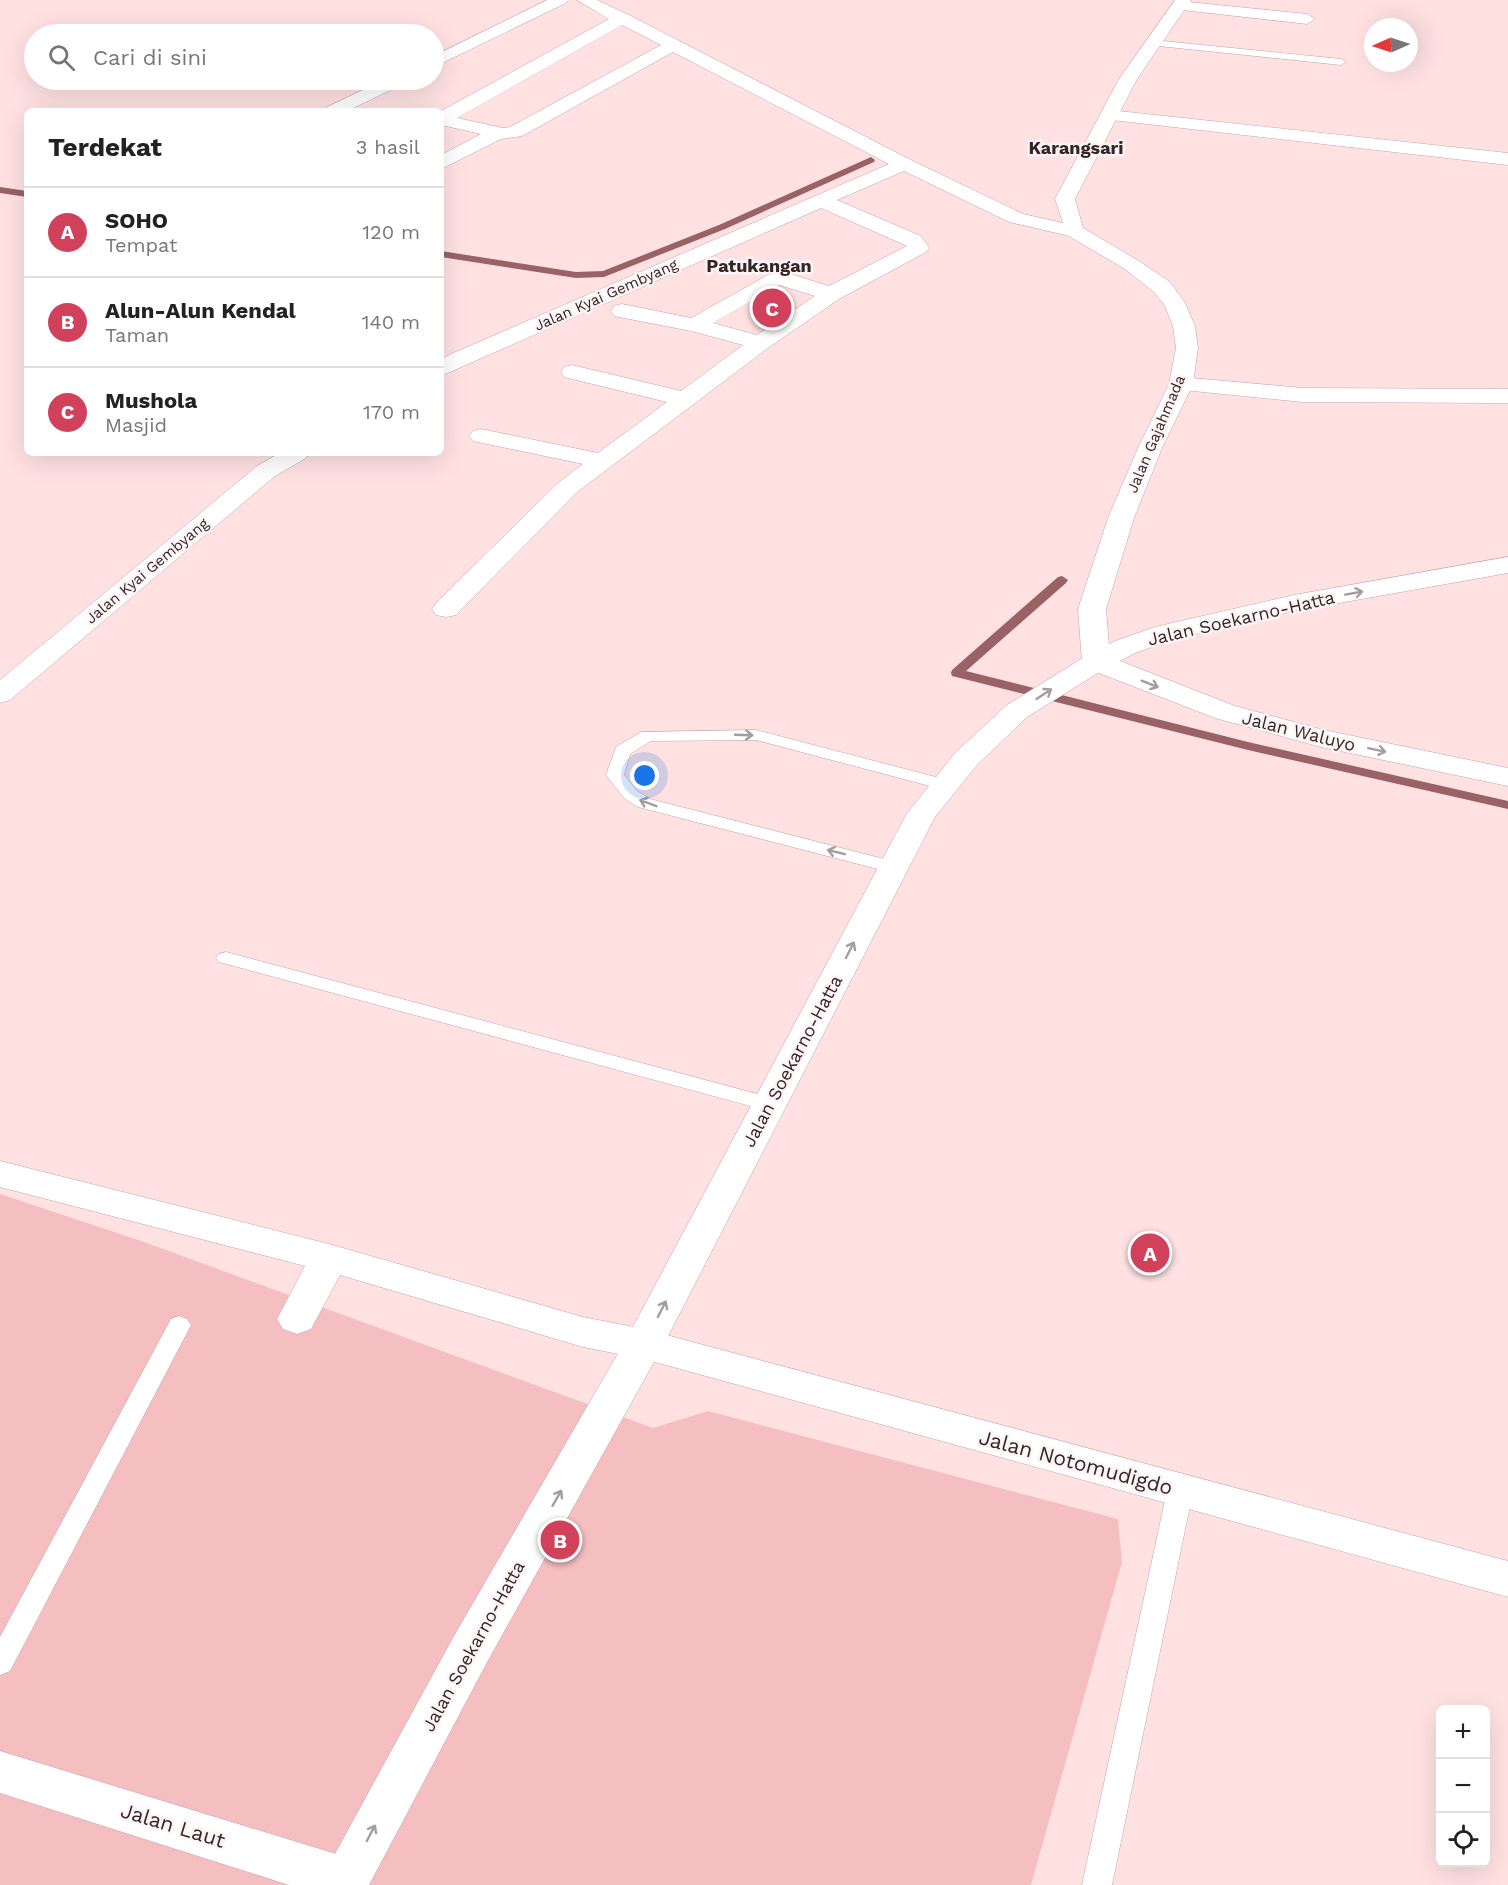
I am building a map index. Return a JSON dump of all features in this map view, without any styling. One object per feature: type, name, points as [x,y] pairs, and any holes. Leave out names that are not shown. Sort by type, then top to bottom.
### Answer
[{"type":"main road","points":[[444,57],[560,0]]},
{"type":"main road","name":"Jalan Gajahmada","points":[[585,0],[904,164],[1016,218],[1074,231],[1132,265],[1162,287],[1184,326],[1187,348],[1180,384],[1121,518],[1092,609],[1096,662]]},
{"type":"main road","points":[[1074,231],[1065,200],[1128,79],[1181,3],[1307,19]]},
{"type":"main road","points":[[623,18],[444,118],[449,122],[498,133],[515,132],[674,45]]},
{"type":"main road","points":[[339,108],[376,90]]},
{"type":"main road","points":[[1109,115],[1508,159]]},
{"type":"main road","points":[[444,160],[498,133]]},
{"type":"main road","name":"Jalan Kyai Gembyang","points":[[444,367],[904,164]]},
{"type":"main road","points":[[446,609],[567,488],[760,343],[831,294],[919,248],[914,240],[822,201]]},
{"type":"main road","points":[[694,325],[775,279],[787,279],[831,294]]},
{"type":"main road","points":[[622,311],[694,325],[760,343]]},
{"type":"main road","points":[[572,372],[684,399]]},
{"type":"main road","points":[[1180,384],[1302,395],[1508,396]]},
{"type":"main road","points":[[482,436],[602,462]]},
{"type":"main road","name":"Jalan Kyai Gembyang","points":[[0,694],[266,471],[292,456]]},
{"type":"main road","name":"Jalan Soekarno-Hatta","points":[[344,1882],[470,1650],[645,1344],[921,815],[966,759],[1017,711],[1096,662],[1125,647],[1175,631],[1294,603],[1508,565]]},
{"type":"main road","name":"Jalan Waluyo","points":[[1096,662],[1226,712],[1321,738],[1508,777]]},
{"type":"main road","name":"Jalan Notomudigdo","points":[[0,1174],[329,1258],[583,1332],[645,1344],[1508,1579]]},
{"type":"main road","points":[[297,1319],[329,1258]]},
{"type":"main road","name":"Jalan Laut","points":[[0,1772],[344,1882]]},
{"type":"lane","points":[[1153,43],[1341,62]]},
{"type":"lane","points":[[893,867],[644,803],[631,795],[615,775],[622,751],[647,736],[756,735],[945,785]]},
{"type":"lane","points":[[225,958],[769,1104]]},
{"type":"lane","points":[[0,1663],[179,1325]]},
{"type":"lane","points":[[1097,1885],[1180,1491]]},
{"type":"shaded area","points":[[0,1194],[144,1242],[653,1428],[708,1411],[1118,1519],[1122,1562],[1031,1885],[0,1885]]},
{"type":"waterway","points":[[444,254],[576,275],[604,274],[722,227],[871,160]]},
{"type":"waterway","points":[[0,190],[24,194]]},
{"type":"waterway","points":[[1062,580],[957,673],[1248,746],[1508,805]]},
{"type":"place","name":"Mushola","points":[[772,308]]},
{"type":"place","name":"SOHO","points":[[1150,1253]]},
{"type":"place","name":"Alun-Alun Kendal","points":[[560,1540]]},
{"type":"district","name":"Karangsari","points":[[1076,147]]},
{"type":"district","name":"Patukangan","points":[[759,265]]}]
